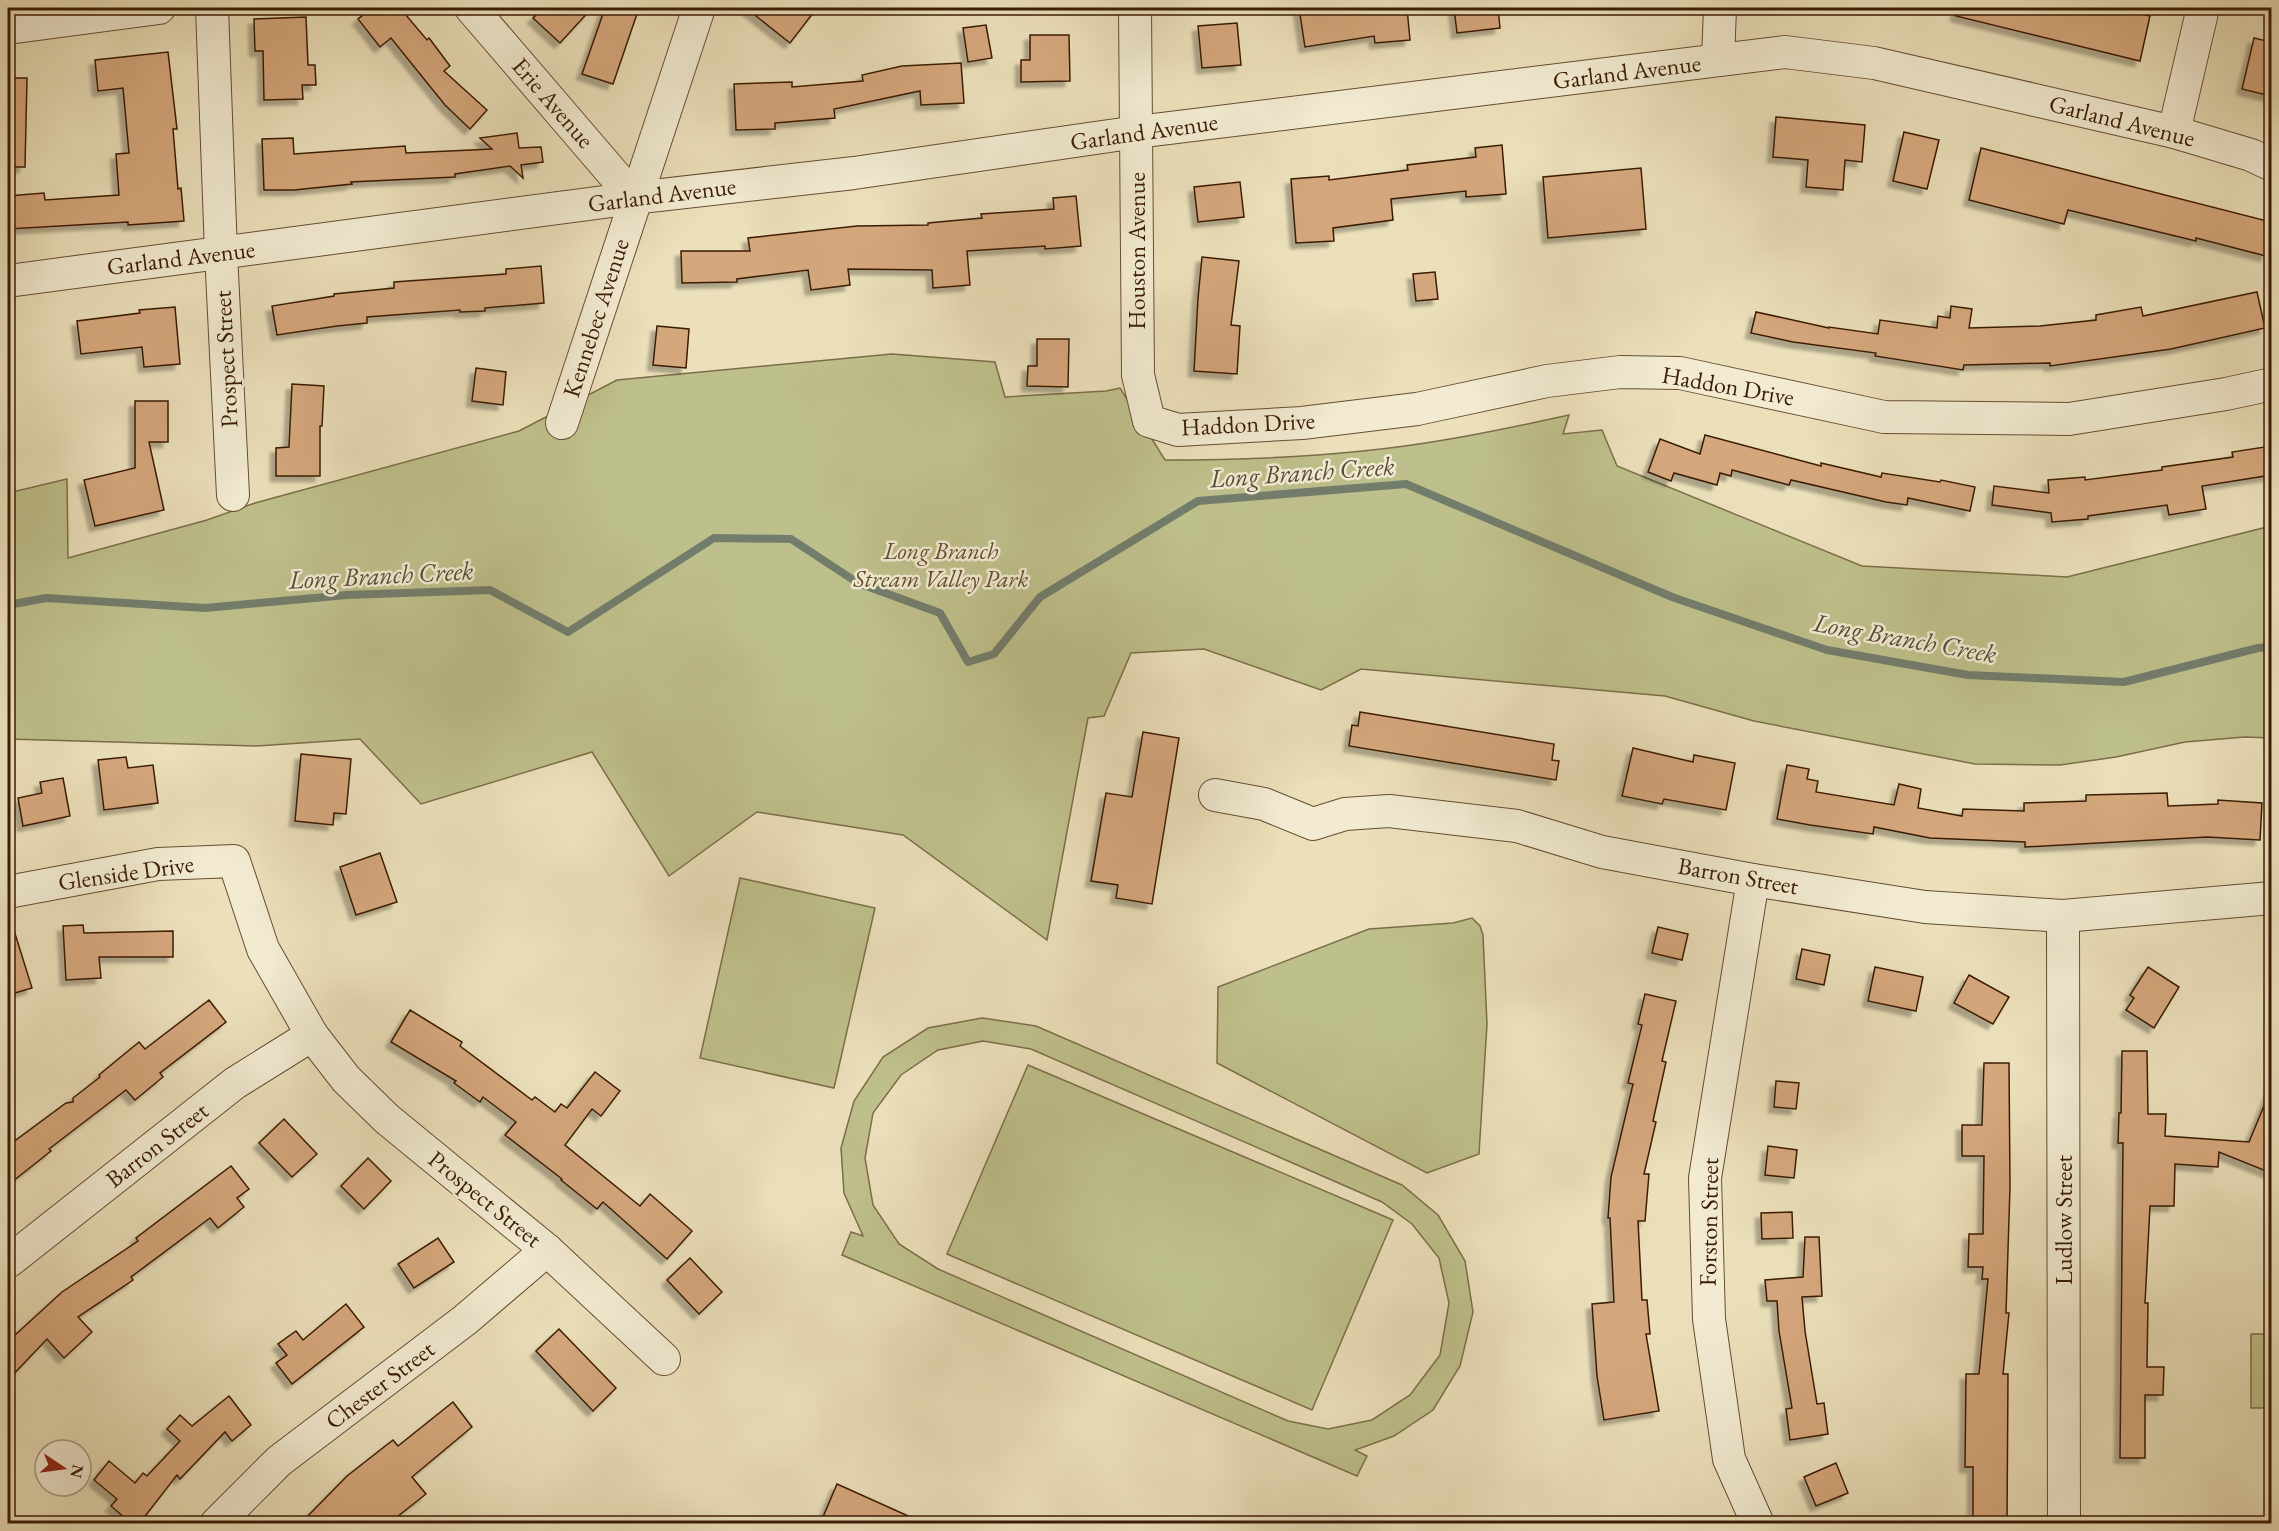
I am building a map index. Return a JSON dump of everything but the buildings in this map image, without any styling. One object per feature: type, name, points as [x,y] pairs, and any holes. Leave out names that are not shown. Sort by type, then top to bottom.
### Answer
[{"type":"street","points":[[8,28],[159,8]]},
{"type":"street","name":"Prospect Street","points":[[212,8],[233,495]]},
{"type":"street","name":"Erie Avenue","points":[[471,8],[634,198]]},
{"type":"street","name":"Kennebec Avenue","points":[[562,423],[634,198],[699,8]]},
{"type":"street","name":"Houston Avenue","points":[[1136,8],[1138,375],[1149,421]]},
{"type":"street","points":[[1718,60],[1720,8]]},
{"type":"street","points":[[2174,132],[2203,8]]},
{"type":"street","name":"Garland Avenue","points":[[8,281],[634,198],[854,173],[1137,132],[1785,52],[1874,63],[2174,132],[2251,155],[2271,165]]},
{"type":"street","name":"Haddon Drive","points":[[1149,421],[1178,430],[1302,423],[1417,409],[1547,381],[1620,372],[1680,373],[1884,417],[2068,419],[2226,394],[2271,384]]},
{"type":"street","name":"Barron Street","points":[[1215,795],[1264,804],[1313,824],[1345,814],[1389,811],[1517,826],[1602,852],[1752,880],[1925,907],[2063,916],[2271,898]]},
{"type":"street","name":"Glenside Drive","points":[[8,892],[158,864],[234,861],[263,949],[312,1035]]},
{"type":"street","name":"Forston Street","points":[[1752,880],[1705,1178],[1709,1319],[1729,1459],[1758,1524]]},
{"type":"street","name":"Ludlow Street","points":[[2063,916],[2064,1524]]},
{"type":"street","name":"Prospect Street","points":[[312,1035],[346,1078],[387,1119],[547,1250],[664,1359]]},
{"type":"street","name":"Barron Street","points":[[8,1262],[235,1083],[312,1035]]},
{"type":"street","name":"Chester Street","points":[[216,1524],[279,1461],[465,1320],[547,1250]]},
{"type":"green space","name":"Long Branch Stream Valley Park","points":[[892,354],[995,362],[1005,397],[1106,391],[1120,388],[1165,460],[1269,458],[1375,450],[1460,437],[1569,415],[1563,434],[1602,430],[1617,466],[1862,566],[2067,577],[2271,526],[2271,738],[2245,737],[2185,742],[2116,757],[2060,765],[1975,764],[1754,721],[1665,696],[1361,669],[1321,690],[1204,649],[1131,653],[1104,716],[1088,718],[1047,940],[903,835],[757,812],[669,876],[592,752],[421,804],[360,739],[257,746],[8,739],[8,493],[67,479],[68,558],[207,520],[255,503],[519,431],[617,380]]},
{"type":"green space","points":[[740,878],[875,908],[834,1088],[700,1058]]},
{"type":"green space","points":[[1472,918],[1480,926],[1483,935],[1487,1024],[1479,1154],[1427,1173],[1217,1063],[1218,987],[1369,929],[1453,923]]},
{"type":"green space","points":[[982,1018],[1036,1026],[1402,1185],[1438,1215],[1465,1261],[1473,1312],[1460,1366],[1433,1410],[1394,1436],[1355,1450],[1367,1456],[1357,1476],[842,1255],[851,1232],[863,1236],[844,1193],[841,1148],[854,1101],[883,1057],[928,1028]],"holes":[[[983,1041],[1031,1049],[1382,1202],[1412,1224],[1439,1258],[1449,1303],[1440,1355],[1410,1395],[1372,1420],[1328,1429],[1288,1421],[938,1269],[899,1244],[873,1205],[865,1158],[873,1113],[901,1075],[938,1050]]]},
{"type":"green space","points":[[1028,1065],[1393,1220],[1312,1410],[947,1254]]},
{"type":"green space","points":[[2251,1334],[2271,1334],[2271,1408],[2251,1408]]},
{"type":"waterway","name":"Long Branch Creek","points":[[8,605],[46,598],[205,608],[347,595],[490,590],[568,632],[714,538],[791,539],[858,583],[940,613],[968,662],[994,654],[1040,597],[1198,501],[1406,484],[1672,597],[1827,650],[1968,675],[2124,682],[2258,648],[2272,647]]}]
